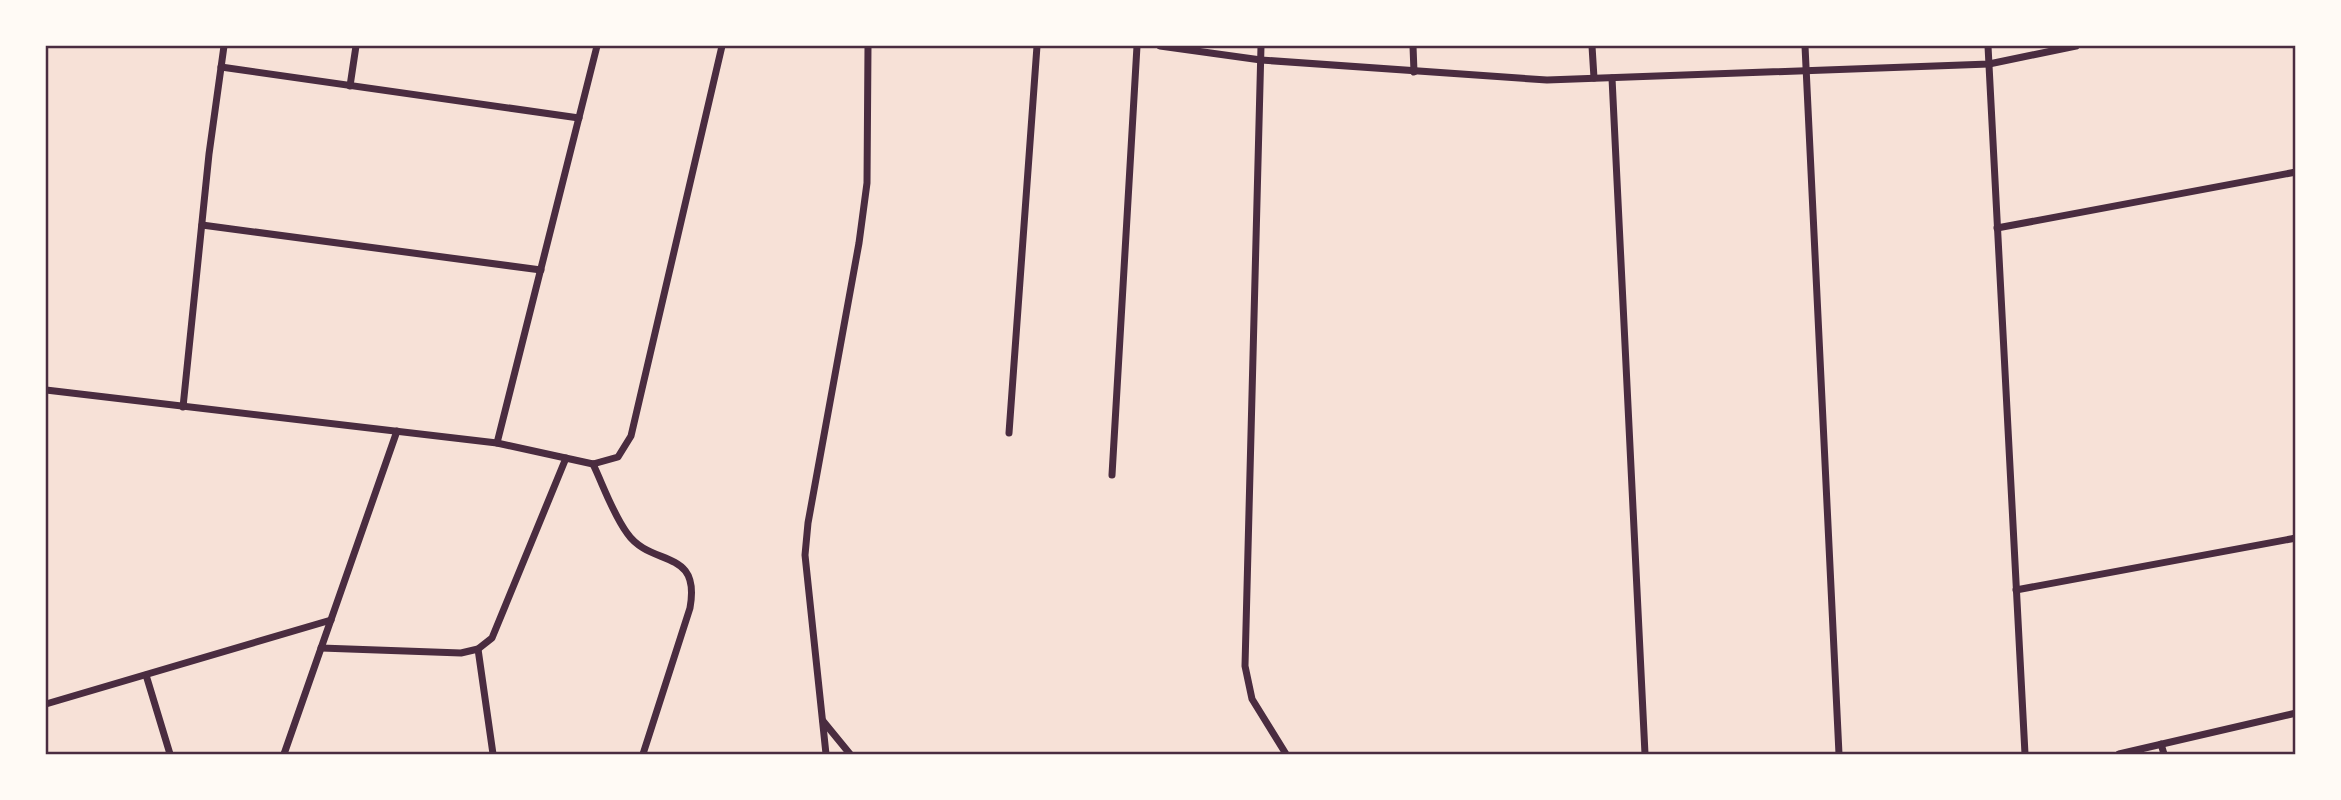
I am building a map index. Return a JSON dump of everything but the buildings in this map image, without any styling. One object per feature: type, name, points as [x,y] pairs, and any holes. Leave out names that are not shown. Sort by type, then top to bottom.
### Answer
[{"type":"street","points":[[183,407],[224,46]]},
{"type":"street","points":[[351,86],[356,46]]},
{"type":"street","points":[[497,443],[597,46]]},
{"type":"street","points":[[46,390],[497,443],[593,464],[618,457],[631,436],[722,46]]},
{"type":"street","points":[[826,754],[805,555],[808,523],[859,243],[867,183],[868,46]]},
{"type":"street","points":[[1009,433],[1037,46]]},
{"type":"street","points":[[1112,475],[1136,46]]},
{"type":"street","points":[[1160,46],[1261,60],[1547,80],[1989,64],[2077,46]]},
{"type":"street","points":[[1261,46],[1245,666],[1252,699],[1286,754]]},
{"type":"street","points":[[1413,46],[1414,72]]},
{"type":"street","points":[[1592,46],[1594,78]]},
{"type":"street","points":[[1805,46],[1839,754]]},
{"type":"street","points":[[1988,46],[2025,754]]},
{"type":"street","points":[[221,67],[579,118]]},
{"type":"street","points":[[1612,78],[1644,754]]},
{"type":"street","points":[[1997,228],[2295,172]]},
{"type":"street","points":[[202,225],[541,270]]},
{"type":"street","points":[[284,754],[397,432]]},
{"type":"street","points":[[321,648],[461,653],[478,649],[492,638],[566,458]]},
{"type":"street","points":[[593,464],[626,533],[635,542],[685,569],[691,579],[690,608],[643,754]]},
{"type":"street","points":[[2016,590],[2295,537]]},
{"type":"street","points":[[46,704],[331,620]]},
{"type":"street","points":[[478,649],[493,754]]},
{"type":"street","points":[[146,675],[170,754]]},
{"type":"street","points":[[2119,754],[2295,713]]},
{"type":"street","points":[[822,720],[850,754]]},
{"type":"street","points":[[2161,744],[2164,754]]}]
